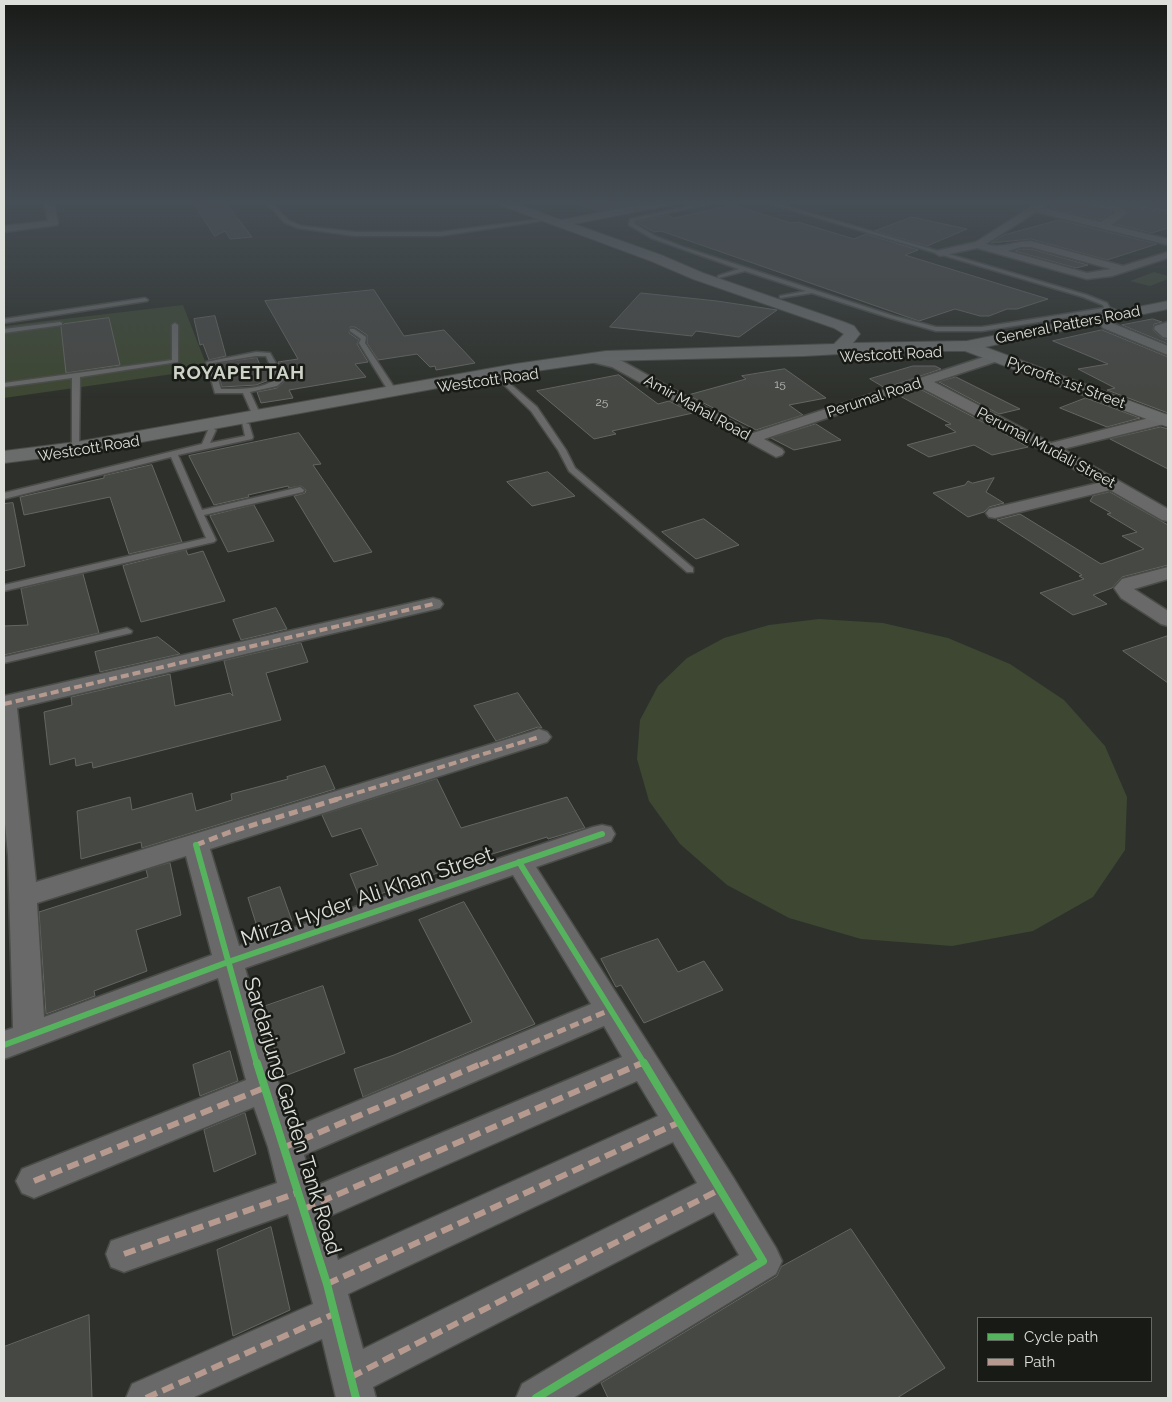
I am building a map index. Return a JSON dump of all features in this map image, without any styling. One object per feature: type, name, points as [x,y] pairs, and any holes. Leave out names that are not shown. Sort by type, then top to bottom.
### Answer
[{"type":"main road","points":[[677,267],[839,324],[848,329],[852,334],[840,348]]},
{"type":"main road","points":[[692,267],[873,329],[895,350]]},
{"type":"main road","name":"General Patters Road","points":[[972,348],[1168,305]]},
{"type":"main road","name":"General Patters Road","points":[[972,348],[1108,317],[1168,312]]},
{"type":"main road","name":"Westcott Road","points":[[4,462],[208,438],[251,420],[392,390],[592,358],[648,354],[804,351],[840,348],[895,350],[972,348]]},
{"type":"main road","name":"Pycrofts 1st Street","points":[[972,348],[1167,420]]},
{"type":"main road","name":"Westcott Road","points":[[4,457],[76,448],[251,420],[499,377],[523,376],[618,364],[862,357],[895,350]]},
{"type":"street","points":[[1051,267],[1079,275],[1103,275],[1129,267]]},
{"type":"street","points":[[1118,267],[1124,269]]},
{"type":"street","points":[[1158,267],[1164,269]]},
{"type":"street","points":[[1108,317],[1168,351]]},
{"type":"street","points":[[1168,326],[1160,329],[1168,334]]},
{"type":"street","name":"Amir Mahal Road","points":[[592,358],[618,364],[776,452]]},
{"type":"street","name":"Perumal Road","points":[[752,438],[996,358]]},
{"type":"street","name":"Perumal Mudali Street","points":[[922,382],[1048,448],[1168,516]]},
{"type":"street","points":[[1048,448],[1167,420]]},
{"type":"street","points":[[995,513],[1114,484]]},
{"type":"street","points":[[1168,573],[1129,583],[1124,588],[1128,594],[1168,620]]},
{"type":"street","points":[[16,1040],[22,897],[13,858],[4,704],[434,604]]},
{"type":"street","points":[[22,897],[196,845],[230,832],[539,737]]},
{"type":"street","name":"Mirza Hyder Ali Khan Street","points":[[16,1040],[228,962],[602,834]]},
{"type":"street","name":"Sardarjung Garden Tank Road","points":[[196,845],[264,1088],[285,1147],[331,1299],[354,1388]]},
{"type":"street","points":[[519,862],[764,1261],[536,1398]]},
{"type":"street","points":[[285,1147],[610,1010]]},
{"type":"street","points":[[124,1254],[300,1201],[643,1063]]},
{"type":"street","points":[[34,1181],[264,1088]]},
{"type":"street","points":[[146,1398],[331,1299],[680,1122]]},
{"type":"street","points":[[354,1388],[721,1189]]},
{"type":"lane","points":[[739,267],[812,292],[936,329],[982,329],[1124,314]]},
{"type":"lane","points":[[989,267],[1085,296],[1105,304],[1108,317]]},
{"type":"lane","points":[[720,277],[744,269]]},
{"type":"lane","points":[[782,297],[812,292]]},
{"type":"lane","points":[[4,321],[145,300]]},
{"type":"lane","points":[[4,331],[60,324]]},
{"type":"lane","points":[[4,385],[175,362],[175,325]]},
{"type":"lane","points":[[352,330],[364,338],[362,343],[392,390]]},
{"type":"lane","points":[[256,354],[268,354],[278,372],[280,380],[274,384],[246,391],[218,391],[209,362],[256,354]]},
{"type":"lane","points":[[76,376],[76,448]]},
{"type":"lane","points":[[499,377],[534,409],[562,450],[572,470],[690,570]]},
{"type":"lane","points":[[246,391],[251,420]]},
{"type":"lane","points":[[4,496],[174,455],[208,438]]},
{"type":"lane","points":[[4,588],[212,540],[174,455]]},
{"type":"lane","points":[[200,513],[300,490]]},
{"type":"lane","points":[[4,660],[127,631]]},
{"type":"green space","points":[[1154,272],[1168,276],[1168,279],[1150,286],[1130,281]]},
{"type":"green space","points":[[183,305],[208,369],[4,398],[4,326]]},
{"type":"green space","points":[[819,619],[883,623],[948,638],[1010,664],[1064,700],[1105,746],[1127,797],[1125,850],[1093,897],[1033,931],[952,946],[861,939],[789,918],[727,885],[680,844],[649,801],[637,759],[640,720],[658,686],[687,658],[724,638],[769,625]]},
{"type":"building","points":[[765,267],[945,267],[1048,299],[1017,309],[1007,309],[989,316],[980,316],[955,309],[919,321]]},
{"type":"building","points":[[374,290],[404,336],[444,330],[475,363],[436,370],[435,366],[430,367],[417,354],[378,360],[367,343],[367,335],[355,327],[350,327],[349,333],[359,340],[357,344],[368,362],[355,364],[366,377],[289,390],[293,398],[261,403],[257,392],[277,388],[286,380],[278,362],[298,359],[265,301]]},
{"type":"building","points":[[641,293],[777,310],[739,337],[696,331],[692,336],[610,327]]},
{"type":"building","points":[[215,316],[226,356],[209,360],[203,344],[200,345],[194,319]]},
{"type":"building","points":[[109,318],[120,365],[66,373],[61,327],[64,324]]},
{"type":"building","points":[[1153,319],[1162,322],[1154,324],[1153,330],[1162,338],[1168,340],[1168,344],[1122,325]]},
{"type":"building","points":[[1102,330],[1168,357],[1168,413],[1107,390],[1115,388],[1078,369],[1108,364],[1053,341]]},
{"type":"building","points":[[257,358],[260,365],[267,364],[274,378],[256,385],[222,387],[215,364]]},
{"type":"building","points":[[913,366],[935,366],[941,369],[885,388],[870,379]]},
{"type":"building","points":[[785,369],[826,398],[789,405],[803,415],[756,430],[688,395],[746,379],[742,376]]},
{"type":"building","points":[[619,375],[658,404],[669,401],[693,413],[612,431],[616,434],[594,439],[537,391]]},
{"type":"building","points":[[956,377],[1020,409],[999,414],[939,382]]},
{"type":"building","points":[[920,389],[1028,447],[992,455],[974,445],[929,457],[907,445],[956,432],[945,425],[951,424],[900,396]]},
{"type":"building","points":[[1086,398],[1140,418],[1107,427],[1060,408]]},
{"type":"building","points":[[816,424],[841,440],[794,450],[771,438]]},
{"type":"building","points":[[1161,427],[1168,429],[1168,469],[1110,439]]},
{"type":"building","points":[[299,433],[321,464],[313,465],[372,552],[334,562],[294,496],[305,493],[306,490],[301,486],[289,488],[288,486],[214,505],[189,456]]},
{"type":"building","points":[[152,465],[182,542],[129,554],[110,497],[24,515],[20,497]]},
{"type":"building","points":[[548,472],[575,496],[532,506],[507,482]]},
{"type":"building","points":[[994,478],[986,492],[1004,503],[989,507],[984,512],[968,517],[933,493],[965,485],[968,481],[972,483]]},
{"type":"building","points":[[1110,492],[1168,525],[1168,565],[1122,577],[1112,588],[1093,595],[1107,604],[1073,615],[1040,593],[1084,579],[1079,576],[1082,575],[997,520],[1020,514],[1101,564],[1144,549],[1122,536],[1137,532],[1107,514],[1111,513],[1090,501],[1093,496]]},
{"type":"building","points":[[13,503],[25,566],[4,571],[4,504]]},
{"type":"building","points":[[254,505],[274,541],[228,552],[210,516]]},
{"type":"building","points":[[704,519],[739,545],[696,559],[662,532]]},
{"type":"building","points":[[186,550],[188,555],[203,551],[225,601],[141,622],[123,566]]},
{"type":"building","points":[[83,574],[99,633],[4,655],[4,626],[28,625],[21,589]]},
{"type":"building","points":[[276,608],[287,629],[241,640],[233,620]]},
{"type":"building","points":[[1168,636],[1168,683],[1123,651]]},
{"type":"building","points":[[158,637],[180,654],[100,672],[95,652]]},
{"type":"building","points":[[301,643],[308,662],[266,673],[281,720],[93,768],[92,762],[76,766],[75,758],[50,765],[44,712],[72,705],[71,697],[170,674],[175,706],[230,693],[233,696],[224,661]]},
{"type":"building","points":[[518,693],[542,728],[538,727],[496,741],[474,706]]},
{"type":"building","points":[[325,766],[335,789],[142,848],[141,842],[81,859],[77,811],[130,797],[132,810],[192,793],[196,811],[232,800],[231,794],[288,779],[287,777]]},
{"type":"building","points":[[437,779],[461,828],[567,797],[585,828],[548,839],[547,837],[473,860],[361,901],[350,874],[378,865],[361,828],[332,837],[322,815]]},
{"type":"building","points":[[170,863],[181,915],[136,930],[147,971],[94,991],[95,996],[46,1014],[39,912],[148,877],[146,870]]},
{"type":"building","points":[[280,887],[292,921],[259,933],[248,898]]},
{"type":"building","points":[[464,902],[535,1024],[363,1097],[354,1069],[394,1055],[472,1022],[419,920]]},
{"type":"building","points":[[658,939],[678,972],[704,961],[723,990],[644,1023],[621,985],[616,987],[601,959]]},
{"type":"building","points":[[323,986],[345,1053],[282,1077],[263,1007]]},
{"type":"building","points":[[230,1051],[238,1081],[200,1096],[193,1065]]},
{"type":"building","points":[[245,1113],[256,1154],[214,1172],[204,1130]]},
{"type":"building","points":[[271,1227],[290,1310],[233,1336],[217,1250]]},
{"type":"building","points":[[851,1229],[945,1368],[897,1398],[608,1398],[601,1383],[777,1276],[781,1267]]},
{"type":"building","points":[[89,1315],[92,1398],[4,1398],[4,1347]]},
{"type":"marked path","points":[[4,704],[433,604]]},
{"type":"marked path","points":[[196,845],[230,832],[539,737]]},
{"type":"marked path","points":[[285,1147],[610,1010]]},
{"type":"marked path","points":[[304,1209],[643,1063]]},
{"type":"marked path","points":[[34,1181],[264,1088]]},
{"type":"marked path","points":[[327,1284],[680,1122]]},
{"type":"marked path","points":[[351,1377],[721,1189]]},
{"type":"marked path","points":[[124,1254],[297,1193]]},
{"type":"marked path","points":[[146,1398],[334,1314]]},
{"type":"cycle path","points":[[4,1045],[228,962],[602,834]]},
{"type":"cycle path","points":[[196,845],[264,1088],[285,1147],[297,1193],[304,1209],[327,1284],[356,1398]]},
{"type":"cycle path","points":[[519,862],[680,1122],[763,1261],[536,1398]]},
{"type":"district","name":"ROYAPETTAH","points":[[239,373]]}]
